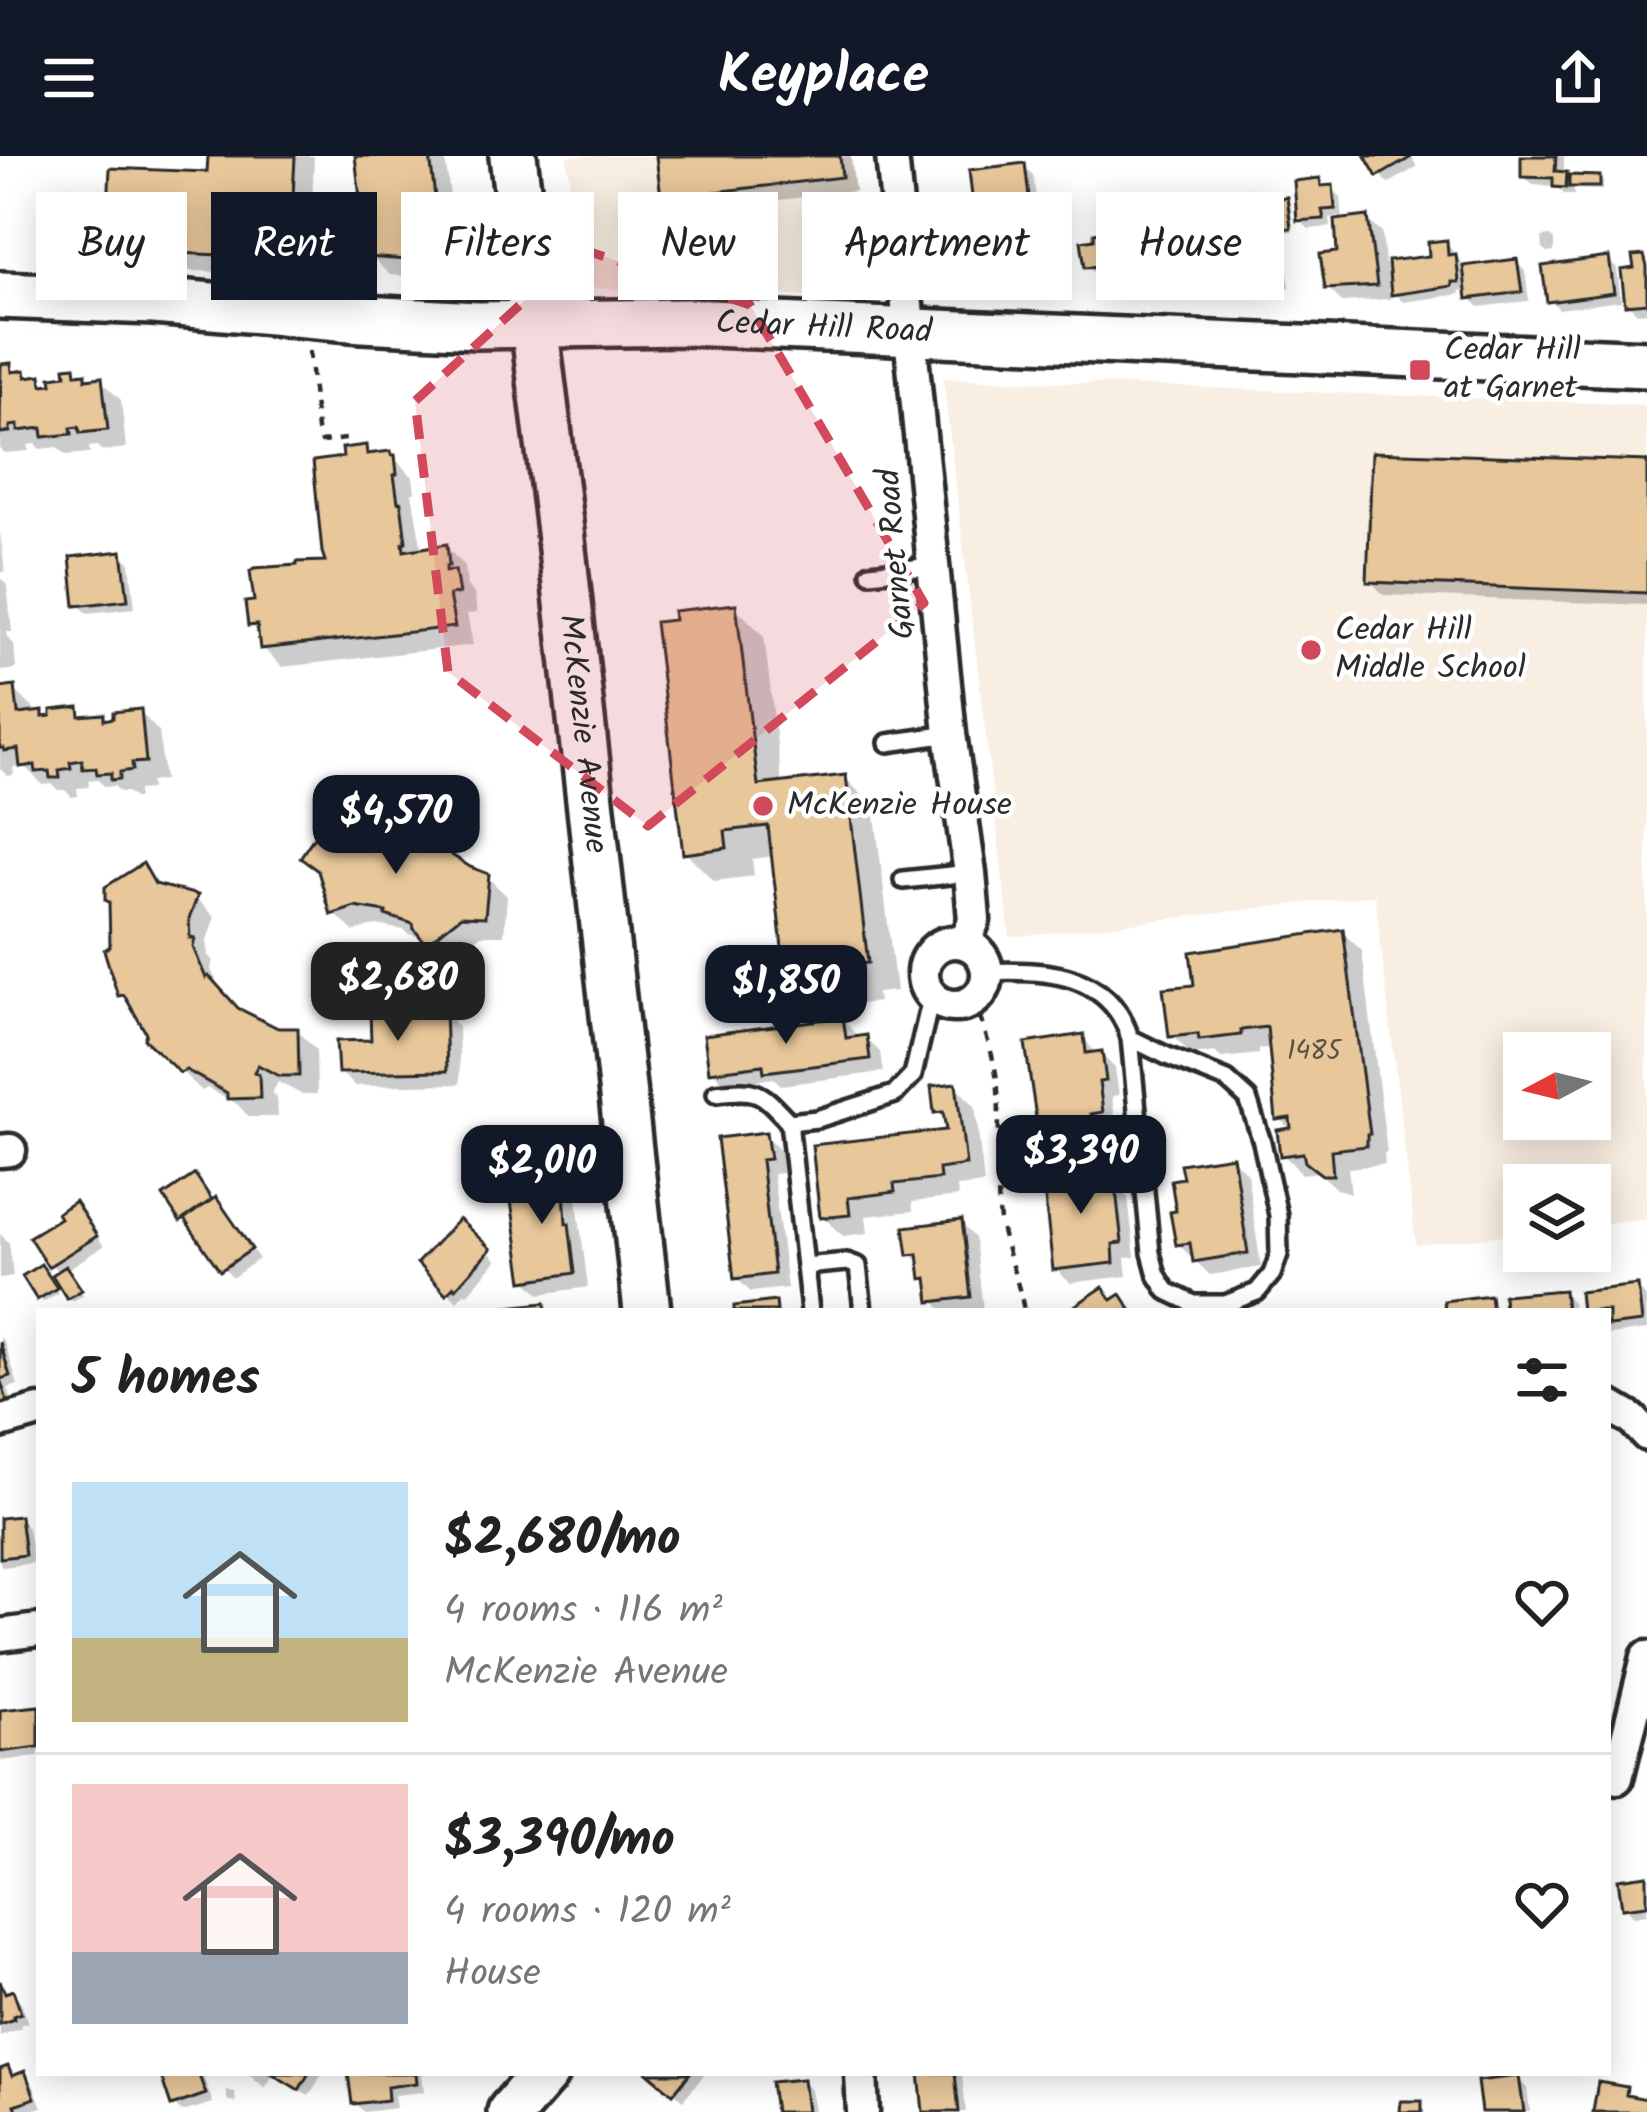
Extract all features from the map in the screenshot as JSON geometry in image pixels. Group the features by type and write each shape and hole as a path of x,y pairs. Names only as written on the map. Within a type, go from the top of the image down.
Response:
{"street":[{"name":"McKenzie Avenue","path":"513,156 647,1308"},
{"name":"Garnet Road","path":"892,156 950,734 970,873 974,920 965,943"},
{"name":"Cedar Hill Road","path":"0,295 477,325 688,322 1647,364"},
{"path":"945,943 965,943 980,954 980,986 955,1006 936,1000 924,984 928,955 945,943"},
{"path":"1611,1408 1632,1419 1647,1435"},
{"path":"0,1422 36,1412"},
{"path":"0,1635 36,1630"},
{"path":"1617,1778 1647,1657"},
{"path":"511,2112 542,2076"},
{"path":"860,2076 863,2112"}],"lane":[{"path":"870,573 932,566"},
{"path":"888,743 950,734"},
{"path":"903,880 970,873"},
{"path":"980,986 1051,973 1097,989 1126,1025 1130,1038 1157,1275 1167,1292 1194,1304 1225,1304 1256,1292 1272,1274 1279,1254 1278,1215 1248,1099 1227,1080 1130,1038"},
{"path":"789,1122 896,1094 913,1075 928,1011 936,1000"},
{"path":"716,1094 762,1093 789,1122 810,1308"},
{"path":"805,1266 847,1262 858,1267 863,1308"}],"path":[{"path":"309,346 321,442 346,439 347,448"},
{"path":"980,986 982,1023 998,1086 1000,1223 1024,1308"}],"highlighted area":[{"path":"581,249 750,305 924,603 648,826 448,672 415,401"}],"shaded area":[{"path":"567,156 850,156 855,192 802,192 802,296 778,295 778,192 618,192 618,289 594,288 594,192 571,192"},
{"name":"Cedar Hill Middle School","path":"943,378 1647,405 1647,1218 1611,1222 1611,1164 1503,1164 1503,1235 1416,1245 1375,895 1010,937"}],"building":[{"path":"208,156 295,156 293,192 211,192 211,255 187,254 187,192 109,192 110,168 207,172"},
{"path":"355,156 430,156 434,192 401,192 401,260 377,258 377,192 359,192"},
{"path":"656,156 840,156 842,177 714,192 660,192"},
{"path":"1365,156 1409,156 1410,158 1377,177"},
{"path":"1521,156 1556,156 1555,171 1567,172 1566,188 1553,187 1553,178 1521,177"},
{"path":"1025,163 1028,192 972,192 969,170"},
{"path":"1569,175 1600,176 1600,187 1569,187"},
{"path":"1320,178 1321,186 1333,185 1335,209 1322,210 1324,219 1297,221 1294,181"},
{"path":"1287,197 1291,228 1284,229"},
{"path":"1368,216 1377,286 1325,289 1320,254 1337,252 1335,220"},
{"path":"1094,233 1096,266 1085,267 1081,241 1094,239"},
{"path":"1447,240 1448,255 1456,254 1459,282 1391,295 1388,261 1429,256 1428,242"},
{"path":"1644,255 1647,303 1625,305 1621,270 1634,268 1632,256"},
{"path":"1609,257 1614,293 1547,302 1542,266"},
{"path":"1517,259 1522,292 1467,299 1463,266"},
{"path":"11,363 12,372 41,375 42,385 52,384 51,377 66,375 65,367 75,366 76,374 86,373 86,379 102,377 108,430 80,433 79,427 71,428 72,434 43,437 42,428 18,431 18,425 0,433 1,364"},
{"path":"366,445 367,454 391,451 395,455 404,551 447,544 446,571 455,570 459,594 449,595 455,627 260,649 257,625 248,626 245,602 254,601 250,571 325,561 313,461 343,457 342,448"},
{"name":"Cedar Hill Middle School","path":"1372,452 1647,461 1647,593 1367,582"},
{"path":"122,551 128,600 75,606 70,557"},
{"name":"McKenzie House","path":"736,604 758,785 846,775 868,963 850,965 851,974 786,982 768,826 725,831 727,848 683,854 655,622 674,620 673,611"},
{"path":"15,686 18,714 43,711 43,717 51,716 51,710 79,707 80,716 104,714 104,720 113,718 113,712 141,709 146,762 132,763 133,770 111,780 111,773 83,769 82,760 59,770 60,778 50,778 49,771 36,772 35,765 20,767 18,749 0,748 0,688"},
{"path":"388,824 434,838 435,844 470,867 489,874 485,917 461,916 426,944 413,924 386,912 355,907 331,915 318,871 300,858 322,825 386,828"},
{"path":"143,863 155,884 198,895 189,919 190,938 195,938 193,947 206,978 238,1008 278,1028 298,1028 299,1076 279,1076 258,1065 254,1072 259,1075 260,1098 227,1099 227,1093 186,1070 180,1073 144,1039 146,1033 124,995 118,996 104,950 110,946 105,887"},
{"path":"1343,929 1370,1134 1367,1146 1331,1150 1333,1175 1322,1175 1305,1162 1303,1153 1280,1156 1277,1130 1291,1128 1290,1118 1276,1120 1267,1027 1199,1040 1198,1034 1169,1037 1163,988 1194,985 1190,952"},
{"path":"445,1009 447,1071 338,1073 336,1041 371,1040 370,1012"},
{"path":"843,1017 846,1038 867,1035 870,1059 764,1072 763,1065 709,1072 704,1035"},
{"path":"1084,1034 1086,1053 1102,1051 1103,1112 1091,1114 1094,1130 1039,1138 1025,1043"},
{"path":"956,1083 966,1165 939,1169 940,1179 894,1184 895,1192 848,1198 850,1215 820,1218 812,1145 946,1130 943,1112 934,1113 931,1086"},
{"path":"766,1132 770,1159 761,1160 774,1274 734,1279 717,1138"},
{"path":"1233,1156 1248,1253 1193,1262 1190,1243 1176,1245 1171,1180 1183,1178 1180,1164"},
{"path":"1100,1165 1102,1182 1115,1181 1122,1243 1113,1244 1114,1263 1053,1270 1042,1171"},
{"path":"195,1174 212,1200 180,1222 163,1196"},
{"path":"537,1174 537,1178 563,1175 575,1273 523,1281 508,1181"},
{"path":"216,1197 252,1249 220,1271 184,1219"},
{"path":"75,1201 97,1236 48,1267 29,1237 60,1218 57,1213"},
{"path":"459,1219 491,1249 446,1294 417,1263"},
{"path":"962,1220 971,1297 930,1302 918,1254 908,1255 904,1227"},
{"path":"41,1264 57,1288 37,1300 22,1276"},
{"path":"66,1266 82,1290 67,1299 52,1275"},
{"path":"1638,1285 1642,1322 1611,1326 1611,1308 1581,1308 1579,1292"},
{"path":"1103,1287 1112,1300 1121,1294 1130,1308 1072,1308"},
{"path":"1564,1290 1566,1308 1504,1308 1503,1295"},
{"path":"1490,1295 1492,1308 1445,1308 1444,1301"},
{"path":"776,1301 777,1308 734,1308"},
{"path":"545,1303 546,1308 497,1308"},
{"path":"0,1342 10,1376 0,1379"},
{"path":"0,1379 8,1403 0,1406"},
{"path":"20,1516 25,1555 0,1558 0,1518"},
{"path":"36,1706 36,1747 0,1752 0,1710"},
{"path":"1647,1875 1647,1905 1622,1908 1618,1879"},
{"path":"0,1981 5,1993 13,1990 21,2013 0,2024"},
{"path":"8,2066 12,2076 25,2071 35,2098 15,2105 17,2110 0,2112 0,2069"},
{"path":"161,2076 199,2076 206,2094 171,2106"},
{"path":"276,2076 307,2076 299,2090"},
{"path":"348,2076 416,2076 417,2083 387,2087 388,2100 352,2104"},
{"path":"652,2076 688,2076 673,2094"},
{"path":"919,2076 955,2076 959,2112 923,2112"},
{"path":"1519,2076 1524,2112 1481,2112 1477,2081"},
{"path":"803,2079 807,2112 775,2112 771,2082"},
{"path":"1598,2082 1627,2087 1626,2095 1647,2099 1647,2112 1593,2112"},
{"path":"1401,2101 1422,2101 1422,2112 1400,2112"}],"place":[{"name":"Cedar Hill at Garnet","path":"1420,370"},
{"name":"Cedar Hill Middle School","path":"1311,650"},
{"name":"McKenzie House","path":"763,806"}]}
